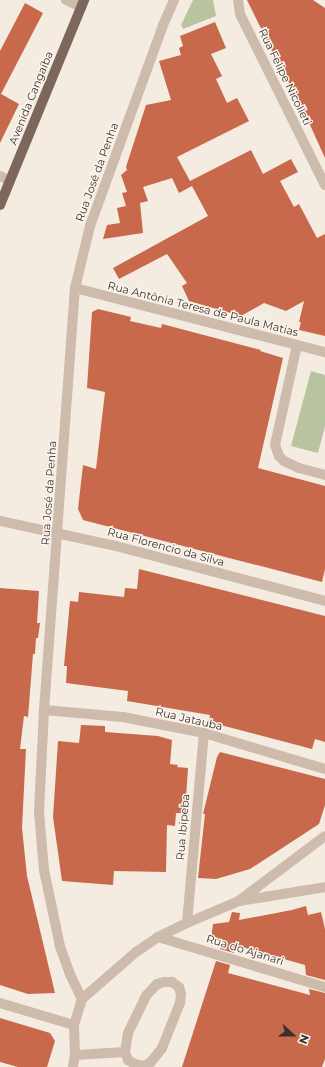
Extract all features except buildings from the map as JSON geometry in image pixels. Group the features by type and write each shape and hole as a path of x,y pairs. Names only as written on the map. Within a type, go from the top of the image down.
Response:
{"main road":[{"name":"Avenida Cangaíba","path":"0,205 82,4"}],"street":[{"path":"66,0 82,4"},
{"name":"Rua José da Penha","path":"82,998 70,974 60,946 44,870 39,812 44,710 75,288 90,226 163,25 174,0"},
{"name":"Rua Felipe Nicolleti","path":"238,0 240,14 325,185"},
{"path":"0,176 10,181"},
{"name":"Rua Antônia Teresa de Paula Matias","path":"75,288 325,352"},
{"path":"297,345 276,445 279,456 284,461 300,468 325,475"},
{"name":"Rua Florencio da Silva","path":"0,521 58,532 325,601"},
{"name":"Rua Jatauba","path":"44,710 123,717 204,733 325,769"},
{"name":"Rua Ibipeba","path":"187,922 204,733"},
{"path":"239,901 325,836"},
{"path":"73,1067 75,1055 74,1025 82,998 136,952 158,937 187,922 239,901 325,886"},
{"name":"Rua do Ajanari","path":"158,937 325,987"},
{"path":"164,982 172,982 179,987 181,994 180,1003 162,1048 156,1057 150,1063 143,1066 128,1060 125,1052 128,1033 146,996 154,987 164,982"},
{"path":"0,1003 74,1025"},
{"path":"75,1055 125,1052"}],"green space":[{"path":"193,0 213,0 216,16 183,29 181,25"},
{"path":"311,371 325,375 325,426 318,453 291,446"}]}
